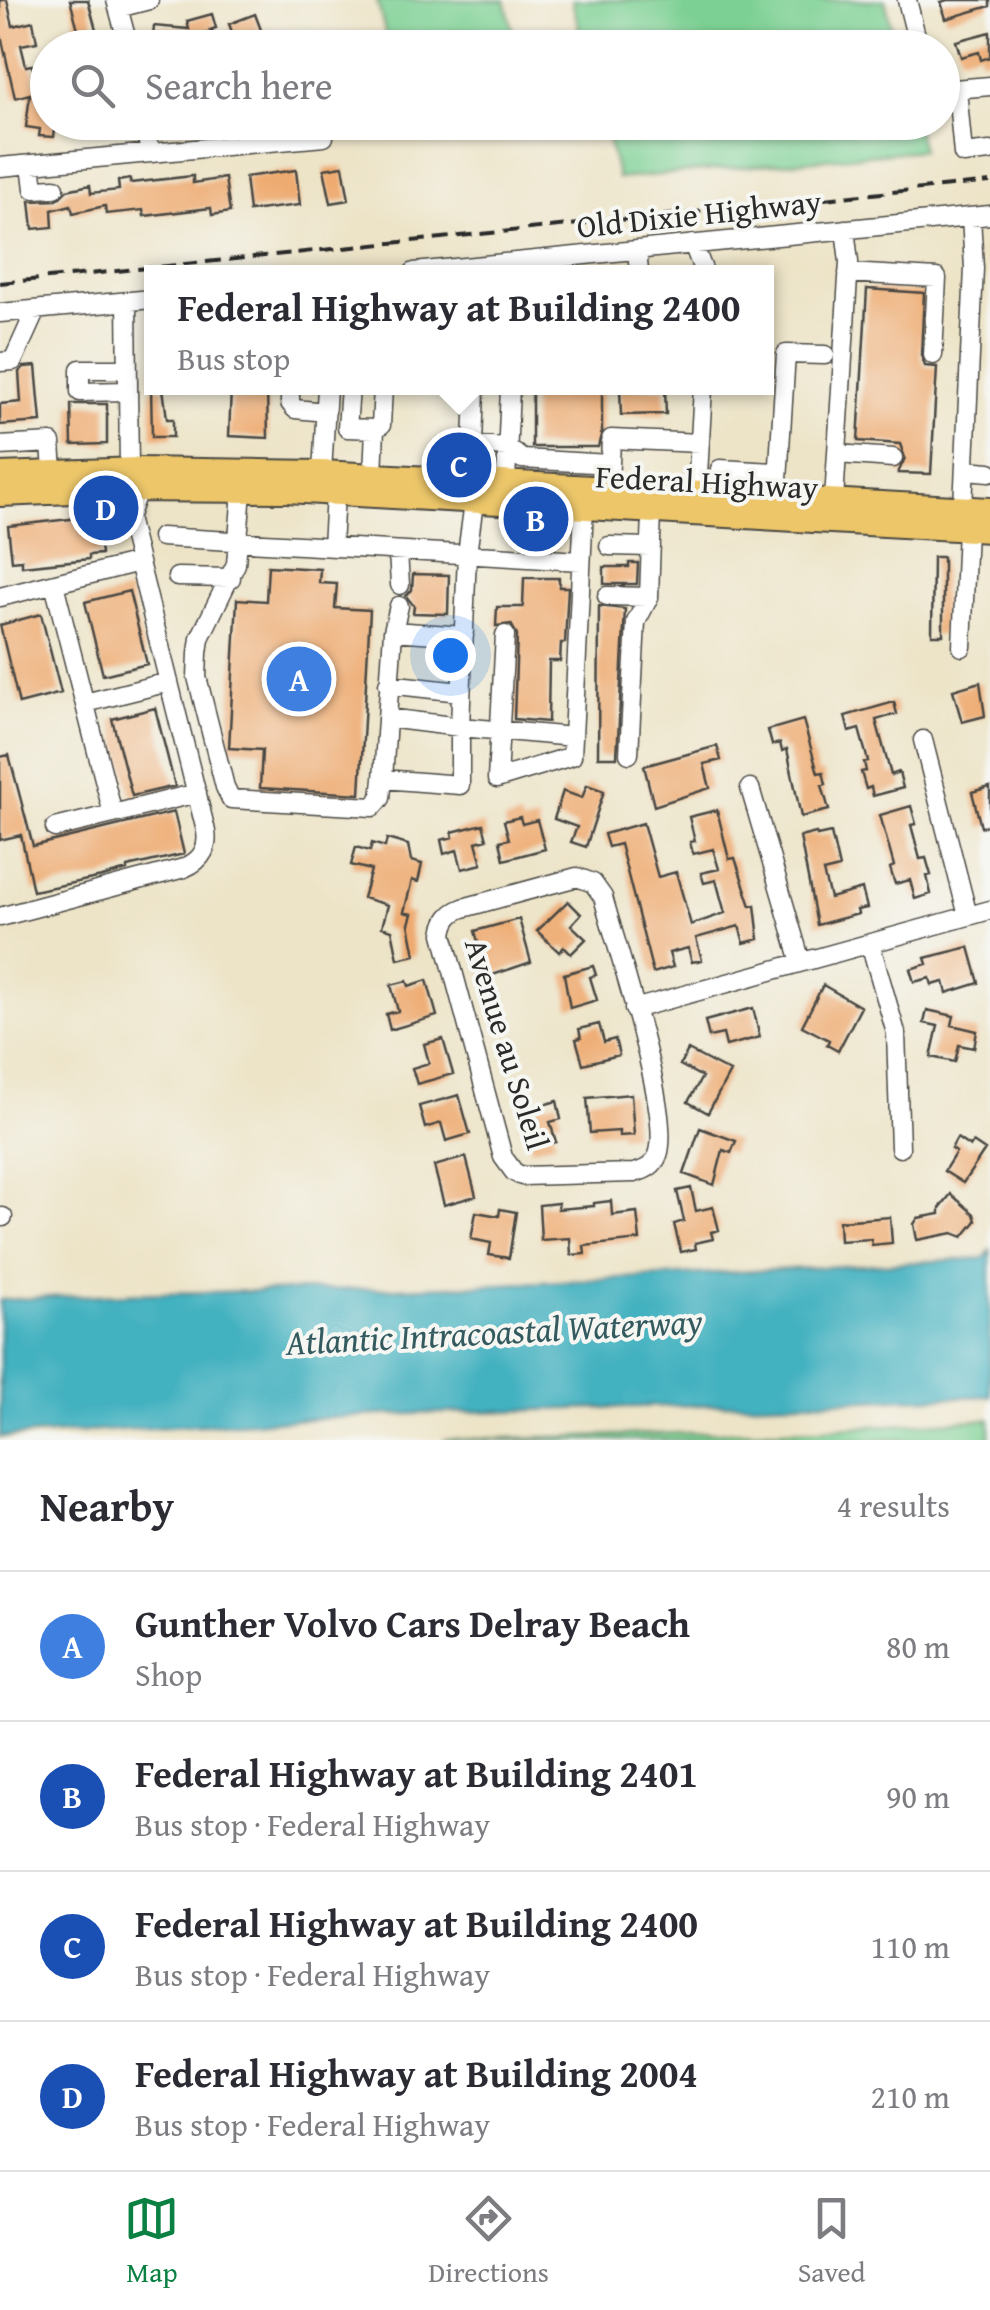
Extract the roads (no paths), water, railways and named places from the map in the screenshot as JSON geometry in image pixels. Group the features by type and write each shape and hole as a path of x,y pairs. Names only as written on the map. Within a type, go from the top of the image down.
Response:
{"main road":[{"name":"Federal Highway","path":"0,478 51,472 242,490 652,512 973,523 990,509"},
{"name":"Federal Highway","path":"0,495 134,480 322,472 506,482 609,476 697,492 834,500 973,523"},
{"path":"286,491 310,482 322,472"},
{"path":"335,494 352,482 402,484 422,478"},
{"path":"973,523 990,518"}],"street":[{"path":"124,30 117,4 149,0"},
{"path":"907,0 914,30"},
{"path":"960,89 990,86"},
{"path":"960,139 963,154 990,151"},
{"path":"151,140 156,150"},
{"path":"155,140 156,150"},
{"path":"1,164 285,140"},
{"path":"31,164 34,189 55,188"},
{"path":"962,647 973,523 965,470 980,216"},
{"name":"Old Dixie Highway","path":"586,264 636,250 980,216"},
{"path":"834,500 848,273 845,229"},
{"path":"694,244 702,265"},
{"path":"636,250 638,265"},
{"path":"848,273 938,278 934,355"},
{"path":"0,313 144,299"},
{"path":"0,917 194,864 206,847 208,837 128,518 134,480 126,301"},
{"path":"0,362 13,361 36,310"},
{"path":"774,353 825,355"},
{"path":"777,496 786,354"},
{"path":"128,369 80,370 80,392 128,391"},
{"path":"290,395 295,409 326,412"},
{"path":"322,472 327,395"},
{"path":"349,395 347,428 376,430 382,425 383,395"},
{"path":"476,395 472,445 507,448 522,458 609,476 611,439 700,443"},
{"path":"506,482 510,395"},
{"path":"697,492 702,395"},
{"path":"373,475 376,430"},
{"path":"0,446 51,443 51,472"},
{"path":"837,454 892,458"},
{"path":"720,469 776,472"},
{"path":"965,470 990,472"},
{"path":"242,490 240,541 231,578 200,638 197,677 231,800 373,808 380,798 383,779 388,684 399,606"},
{"path":"332,547 335,494"},
{"path":"383,779 460,785 460,692 467,554 474,502"},
{"path":"505,635 497,778 572,756 584,508"},
{"path":"629,754 636,622 650,598 652,512"},
{"path":"161,537 581,561"},
{"path":"609,546 651,548"},
{"path":"398,552 400,585"},
{"path":"0,598 139,562"},
{"path":"176,578 231,578"},
{"path":"54,584 113,814"},
{"path":"607,596 650,598"},
{"path":"393,631 464,636"},
{"path":"85,703 169,682"},
{"path":"388,684 460,692"},
{"path":"387,718 501,733 573,737"},
{"path":"923,740 968,916"},
{"path":"750,788 801,962"},
{"path":"55,828 197,793"},
{"name":"Avenue au Soleil","path":"577,877 585,879 593,883 603,898 634,1009 659,1099 660,1152 656,1160 634,1172 522,1176 507,1165 504,1157 442,934 444,925 448,917 463,908 577,877"},
{"path":"634,1009 990,910"},
{"path":"870,943 896,1033 900,1148"}],"water":[{"name":"Atlantic Intracoastal Waterway","path":"990,1251 990,1396 379,1415 0,1437 0,1300 634,1278 984,1258"}],"railway":[{"path":"176,265 990,182"},
{"path":"0,283 144,268"}],"place":[{"name":"Federal Highway at Building 2400","path":"459,465"},
{"name":"Federal Highway at Building 2004","path":"106,508"},
{"name":"Federal Highway at Building 2401","path":"536,519"},
{"name":"Gunther Volvo Cars Delray Beach","path":"299,679"}]}
